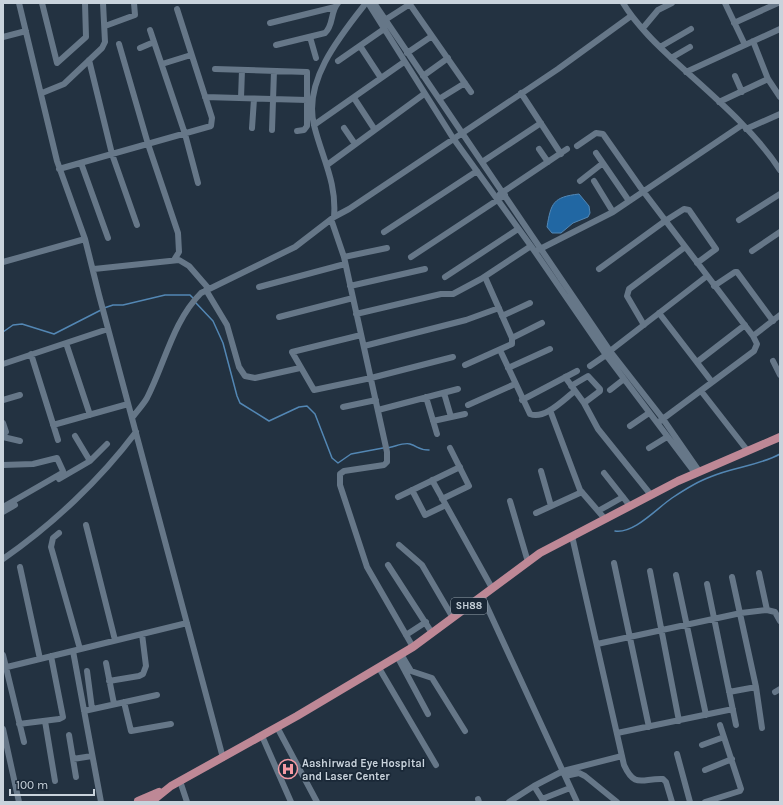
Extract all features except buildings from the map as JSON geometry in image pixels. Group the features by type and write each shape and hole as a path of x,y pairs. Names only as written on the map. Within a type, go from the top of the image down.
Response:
{"main road":[{"name":"SH88","path":"153,802 166,790 180,781 380,668 453,618 540,553 697,472 780,437"},
{"name":"SH88","path":"136,802 166,790"}],"street":[{"path":"19,3 42,93 59,169 85,239 94,269 99,295 223,758"},
{"path":"42,3 57,63 86,37 85,3"},
{"path":"42,93 64,84 104,45 105,26 103,3"},
{"path":"105,26 135,15 134,3"},
{"path":"412,646 367,567 340,478 340,474 344,471 384,465 387,462 387,452 344,257 332,218 334,192 314,125 311,109 312,99 321,73 330,54 340,36 367,3 453,138 518,229 535,249 608,353 697,472"},
{"path":"374,3 504,194 535,249"},
{"path":"385,20 410,3 471,92"},
{"path":"623,3 631,16 660,47 744,127 771,156 780,170"},
{"path":"643,28 660,5 672,3"},
{"path":"725,3 744,45"},
{"path":"734,23 778,3"},
{"path":"270,23 336,5"},
{"path":"276,45 325,32 329,29 336,5"},
{"path":"59,169 211,126 212,118 177,9"},
{"path":"132,418 151,389 183,314 191,303 205,291 295,246 332,218 349,209 461,132 521,93 631,16"},
{"path":"660,47 691,28"},
{"path":"338,61 384,29"},
{"path":"686,72 780,29"},
{"path":"150,30 185,134 198,183"},
{"path":"3,37 26,31"},
{"path":"408,53 432,36"},
{"path":"310,37 316,58"},
{"path":"753,41 768,79 780,97"},
{"path":"140,48 154,42"},
{"path":"119,44 148,144 178,234 179,252 174,260"},
{"path":"360,46 381,78"},
{"path":"671,58 690,47"},
{"path":"162,64 192,55"},
{"path":"423,76 448,58"},
{"path":"89,60 112,154 137,225"},
{"path":"314,125 404,62"},
{"path":"215,69 307,72 306,129 296,131"},
{"path":"241,98 242,70"},
{"path":"272,130 274,71"},
{"path":"734,76 742,92"},
{"path":"719,102 768,79"},
{"path":"439,99 465,83"},
{"path":"521,93 561,154"},
{"path":"327,165 424,94"},
{"path":"205,97 307,100"},
{"path":"354,98 375,130"},
{"path":"252,128 254,99"},
{"path":"356,314 441,294 453,294 535,249 614,212 643,191 744,127 780,114"},
{"path":"482,162 541,123"},
{"path":"344,128 355,144"},
{"path":"577,146 596,133 603,134 665,221 753,336 757,344 757,348 660,421"},
{"path":"539,149 548,162"},
{"path":"411,257 567,149"},
{"path":"596,153 629,201"},
{"path":"81,163 108,238"},
{"path":"580,181 603,163"},
{"path":"384,232 477,171"},
{"path":"594,181 614,212"},
{"path":"739,220 780,194"},
{"path":"600,269 665,221 687,209 707,234 716,249 697,263"},
{"path":"445,277 518,229"},
{"path":"752,251 780,232"},
{"path":"3,262 85,239"},
{"path":"644,325 627,296 629,289 685,247"},
{"path":"344,257 387,248"},
{"path":"94,269 174,260 182,262 188,266 226,325 239,366 245,376 255,378 300,368"},
{"path":"259,287 345,264"},
{"path":"350,286 424,269"},
{"path":"714,286 737,272 773,321"},
{"path":"590,366 707,276"},
{"path":"464,365 511,346 513,341 485,277"},
{"path":"279,317 353,298"},
{"path":"502,316 530,303"},
{"path":"364,346 466,320 499,308"},
{"path":"659,313 712,382"},
{"path":"753,336 780,315"},
{"path":"512,338 542,323"},
{"path":"697,362 744,325"},
{"path":"3,364 108,329"},
{"path":"361,335 293,351 292,354 300,368 316,391 453,357"},
{"path":"66,343 90,415"},
{"path":"508,368 550,349"},
{"path":"500,350 527,411 534,416 550,410 588,376 600,389 600,391 584,403"},
{"path":"608,353 624,379 649,413 660,421 667,437 697,472"},
{"path":"31,354 58,440"},
{"path":"773,361 780,375"},
{"path":"522,400 577,371"},
{"path":"565,378 584,403 598,429 651,495"},
{"path":"610,390 624,379"},
{"path":"468,405 515,384"},
{"path":"378,410 458,389"},
{"path":"701,391 747,450"},
{"path":"444,393 450,417"},
{"path":"3,400 20,396"},
{"path":"426,398 437,434"},
{"path":"343,407 376,400"},
{"path":"53,425 128,404"},
{"path":"550,410 574,478 582,492 605,519"},
{"path":"630,426 649,413"},
{"path":"433,421 465,414"},
{"path":"3,423 6,432 3,436 20,441"},
{"path":"3,559 90,487 114,461 136,432"},
{"path":"75,436 90,461"},
{"path":"649,448 667,437"},
{"path":"3,512 90,461 107,444"},
{"path":"442,499 469,486 450,448"},
{"path":"3,465 33,464 57,458 63,471 62,473 3,507"},
{"path":"398,497 460,467"},
{"path":"541,470 551,506"},
{"path":"604,473 630,506"},
{"path":"432,480 492,588"},
{"path":"412,490 425,515 446,505"},
{"path":"536,513 582,492"},
{"path":"598,511 623,497"},
{"path":"510,500 528,562"},
{"path":"86,525 115,640"},
{"path":"59,533 53,538 51,547 80,649"},
{"path":"572,536 622,756 627,772 636,781 663,779 666,782 672,802"},
{"path":"399,545 422,565 453,618"},
{"path":"614,563 649,727"},
{"path":"388,564 432,633"},
{"path":"20,567 40,659"},
{"path":"650,571 679,720"},
{"path":"759,574 767,610"},
{"path":"676,575 706,715"},
{"path":"732,577 756,687 762,728"},
{"path":"707,584 736,725"},
{"path":"482,596 577,802"},
{"path":"597,644 688,626 741,613 767,610 779,617"},
{"path":"406,635 426,622"},
{"path":"4,667 187,623"},
{"path":"109,681 143,674 146,666 142,634"},
{"path":"73,651 101,802"},
{"path":"3,655 4,667 24,742"},
{"path":"399,655 428,714"},
{"path":"399,655 411,671 432,678 465,732"},
{"path":"20,724 59,719 63,717 51,656"},
{"path":"106,663 114,704"},
{"path":"380,668 436,765"},
{"path":"87,671 92,709"},
{"path":"729,692 756,687"},
{"path":"84,711 157,695"},
{"path":"124,702 132,731 171,724"},
{"path":"617,734 733,709"},
{"path":"45,721 54,781"},
{"path":"708,802 740,791 742,785 720,725"},
{"path":"278,727 317,802"},
{"path":"3,729 19,802"},
{"path":"69,735 76,777"},
{"path":"262,736 291,802"},
{"path":"702,745 724,737"},
{"path":"677,754 690,802"},
{"path":"73,759 92,756"},
{"path":"509,802 534,786 564,773 622,756"},
{"path":"704,770 732,759"},
{"path":"564,773 579,773 585,776 617,802"},
{"path":"180,781 188,802"},
{"path":"534,786 543,801 570,788"}],"water":[{"path":"579,194 589,206 590,213 588,217 573,223 561,233 552,233 547,227 552,207 559,199 570,195"}],"waterway":[{"path":"104,308 165,295 190,295 193,298"},
{"path":"196,303 213,321 223,343 240,403 269,421 299,407 307,406 315,414 332,458 338,463 351,454 383,448"},
{"path":"3,332 13,325 22,324 54,334 101,310"},
{"path":"387,448 408,444 421,449 429,450"},
{"path":"615,531 630,529 637,525 672,498 700,481 772,458 780,454"}],"place":[{"name":"Aashirwad Eye Hospital and Laser Center","path":"288,769"}]}
